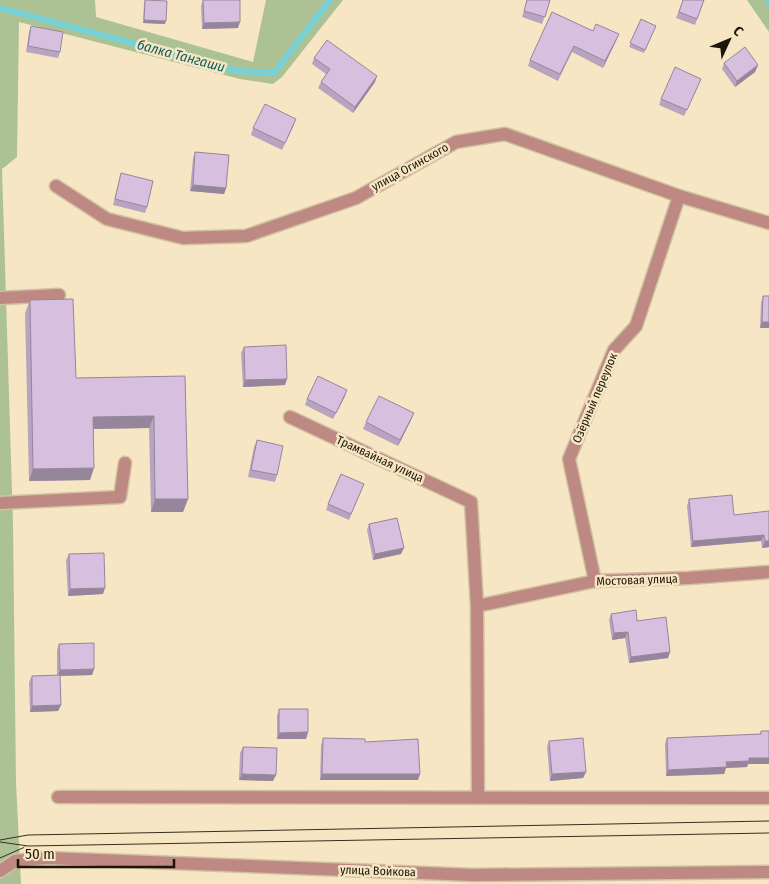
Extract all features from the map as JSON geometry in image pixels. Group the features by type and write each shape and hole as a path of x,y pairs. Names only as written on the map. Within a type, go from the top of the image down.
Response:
{"street":[{"name":"улица Огинского","path":"56,186 107,219 183,238 246,236 356,198 456,142 505,134 678,196 769,223"},
{"name":"Озёрный переулок","path":"595,581 569,459 614,350 636,326 678,196"},
{"path":"0,298 59,294"},
{"name":"Трамвайная улица","path":"290,417 471,502 477,606"},
{"path":"0,503 120,497 125,464"},
{"name":"Мостовая улица","path":"477,606 595,581 688,578 769,572"},
{"path":"477,606 478,798"},
{"path":"58,797 769,798"},
{"name":"улица Войкова","path":"0,871 15,861 47,858 473,875 769,872"}],"green space":[{"path":"0,0 95,0 96,17 253,62 266,0 343,0 282,77 273,84 240,79 19,22 17,157 2,169 13,523 16,783 21,884 0,884"},
{"path":"747,0 769,0 769,32"}],"building":[{"path":"145,0 167,1 166,21 144,20"},
{"path":"203,0 240,0 240,22 204,23"},
{"path":"527,0 550,0 545,17 524,11"},
{"path":"683,0 704,0 697,19 679,12"},
{"path":"552,12 593,31 596,24 619,34 605,61 574,46 560,74 530,60"},
{"path":"641,19 656,26 645,50 630,43"},
{"path":"31,26 63,32 60,52 28,46"},
{"path":"327,40 377,76 355,107 321,82 330,69 314,58"},
{"path":"745,47 758,65 737,81 724,63"},
{"path":"675,67 701,79 687,110 661,99"},
{"path":"265,104 296,119 285,143 253,128"},
{"path":"195,152 229,155 226,188 193,185"},
{"path":"121,173 153,181 147,207 115,199"},
{"path":"763,296 769,296 769,322 762,322"},
{"path":"73,299 76,378 185,376 188,499 155,499 154,416 93,417 94,468 33,469 30,300"},
{"path":"286,345 287,379 245,380 244,347"},
{"path":"318,376 347,390 336,413 307,399"},
{"path":"379,396 414,413 400,440 366,422"},
{"path":"257,440 283,446 277,475 251,470"},
{"path":"341,474 364,484 351,514 328,504"},
{"path":"732,495 734,515 769,511 769,541 765,541 764,535 693,541 689,499"},
{"path":"397,518 404,548 375,554 369,524"},
{"path":"104,553 105,588 70,589 69,554"},
{"path":"636,610 637,621 666,617 670,652 631,657 628,632 614,633 611,614"},
{"path":"94,643 94,669 60,670 59,644"},
{"path":"60,675 61,705 32,706 32,676"},
{"path":"279,709 308,709 308,732 279,733"},
{"path":"761,731 769,731 769,758 749,758 749,761 726,762 727,767 668,770 667,738 761,734"},
{"path":"323,738 365,739 365,742 418,739 420,774 322,774"},
{"path":"583,738 586,772 552,774 549,741"},
{"path":"243,747 277,748 276,775 242,774"}],"waterway":[{"name":"балка Тангаши","path":"0,8 237,71 274,73 330,0"}],"tram line":[{"path":"0,840 28,835 769,821"},
{"path":"0,842 28,846 769,833"},
{"path":"0,858 25,847"}]}
